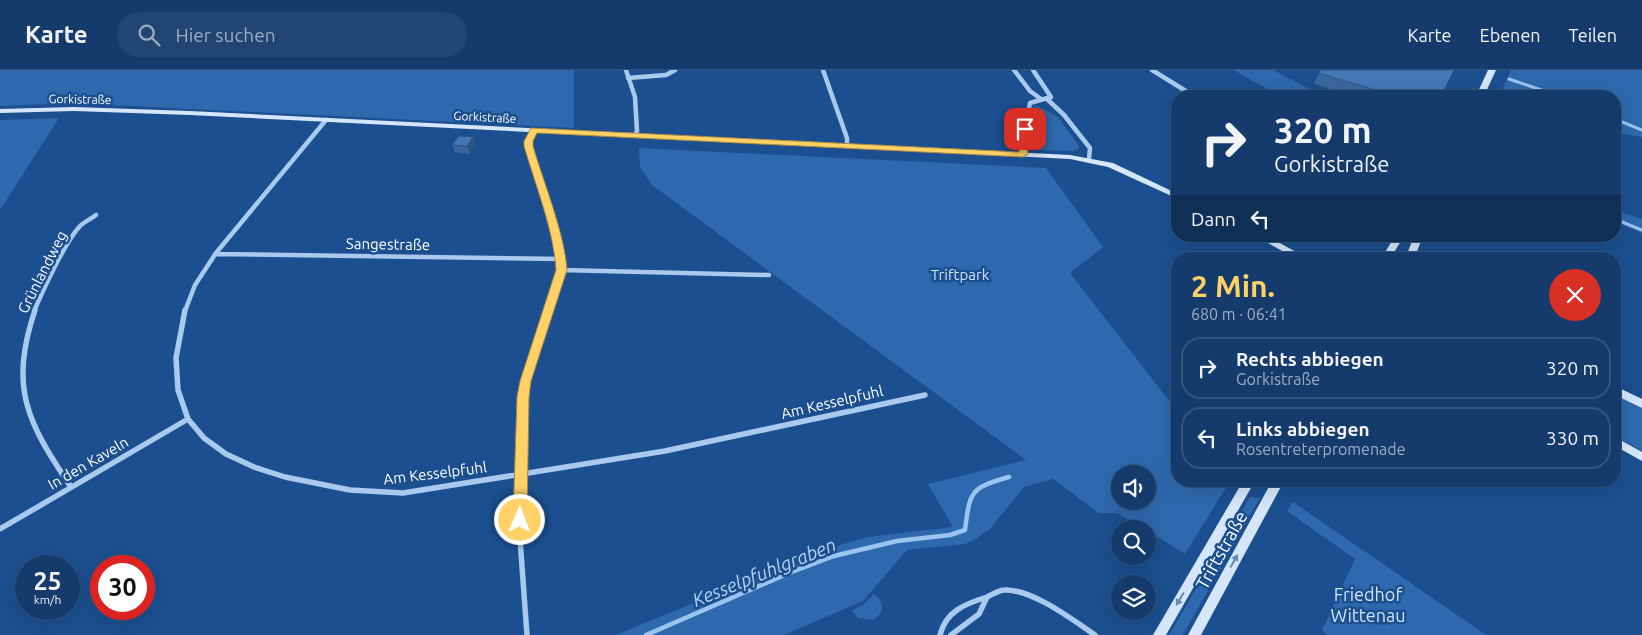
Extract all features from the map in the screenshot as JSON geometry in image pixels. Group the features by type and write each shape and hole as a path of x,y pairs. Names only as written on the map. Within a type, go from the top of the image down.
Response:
{"main road":[{"path":"1483,90 1492,70"},
{"name":"Gorkistraße","path":"0,111 74,109 1023,154 1089,160 1116,167 1171,194"},
{"path":"1271,242 1292,252"},
{"path":"1621,393 1642,404"},
{"path":"1621,445 1642,457"},
{"name":"Triftstraße","path":"1159,635 1245,487"},
{"name":"Triftstraße","path":"1194,635 1275,487"}],"street":[{"path":"626,70 635,97 637,131 635,135"},
{"path":"628,78 666,75 675,70"},
{"path":"823,70 847,138 847,146"},
{"path":"1014,70 1030,92 1040,99"},
{"path":"1032,70 1051,97 1047,99"},
{"path":"1152,70 1184,90"},
{"path":"1023,154 1023,142 1030,103 1040,99 1047,99 1064,115 1090,148 1089,160"},
{"name":"Am Kesselpfuhl","path":"326,120 214,254 190,296 178,333 178,385 188,419 211,443 242,462 282,476 320,486 374,493 403,493 665,451 925,394"},
{"path":"527,635 520,539 523,397 526,381 561,270 561,258 528,141 534,130"},
{"name":"Grünlandweg","path":"71,487 36,433 26,408 22,370 23,349 26,331 33,311 47,282 80,226 96,215"},
{"name":"Sangestraße","path":"214,254 561,258"},
{"path":"561,270 769,275"},
{"name":"In den Kaveln","path":"0,529 188,419"},
{"path":"940,635 941,628 949,614 962,604 1005,590 1015,592 1056,609 1095,635"},
{"path":"951,635 979,614 987,597"}],"green space":[{"path":"0,70 574,70 574,128 72,103 0,106"},
{"path":"1233,70 1273,70 1311,90 1270,90"},
{"path":"1511,70 1642,70 1642,137 1621,134 1621,90 1502,90"},
{"path":"1036,105 1058,117 1079,146 1078,149 1073,151 1038,150 1027,145 1032,107"},
{"path":"59,118 0,210 0,120"},
{"name":"Triftpark","path":"639,148 1046,168 1103,247 1070,273 1171,403 1171,487 1226,487 1185,554 1156,536 1156,520 1128,520 1117,513 1099,513 1053,479 1024,487 990,529 977,538 965,544 907,550 863,601 784,635 616,635 817,552 867,537 953,527 928,484 1026,460 652,185 640,167"},
{"path":"1621,212 1642,219 1642,233 1621,224"},
{"path":"1621,397 1642,408 1642,451 1621,439"},
{"path":"1250,497 1260,498 1183,635 1169,635"},
{"name":"Friedhof Wittenau","path":"1293,502 1487,635 1327,635 1322,630 1355,559 1287,511"},
{"path":"874,594 882,603 880,614 873,620 858,618 852,610 863,605"}],"building":[{"path":"1321,70 1454,70 1444,90 1375,90 1319,73"},
{"path":"459,136 473,137 467,146 452,145"}],"waterway":[{"path":"1509,79 1541,90"},
{"path":"1621,121 1642,130"},
{"path":"1621,221 1642,230"},
{"name":"Kesselpfuhlgraben","path":"646,635 789,573 834,556 897,541 950,535 965,530 968,507 974,493 986,484 1009,477"}],"route":[{"path":"520,520 523,397 526,381 561,270 561,258 528,141 534,130 1023,154 1025,129"}]}
